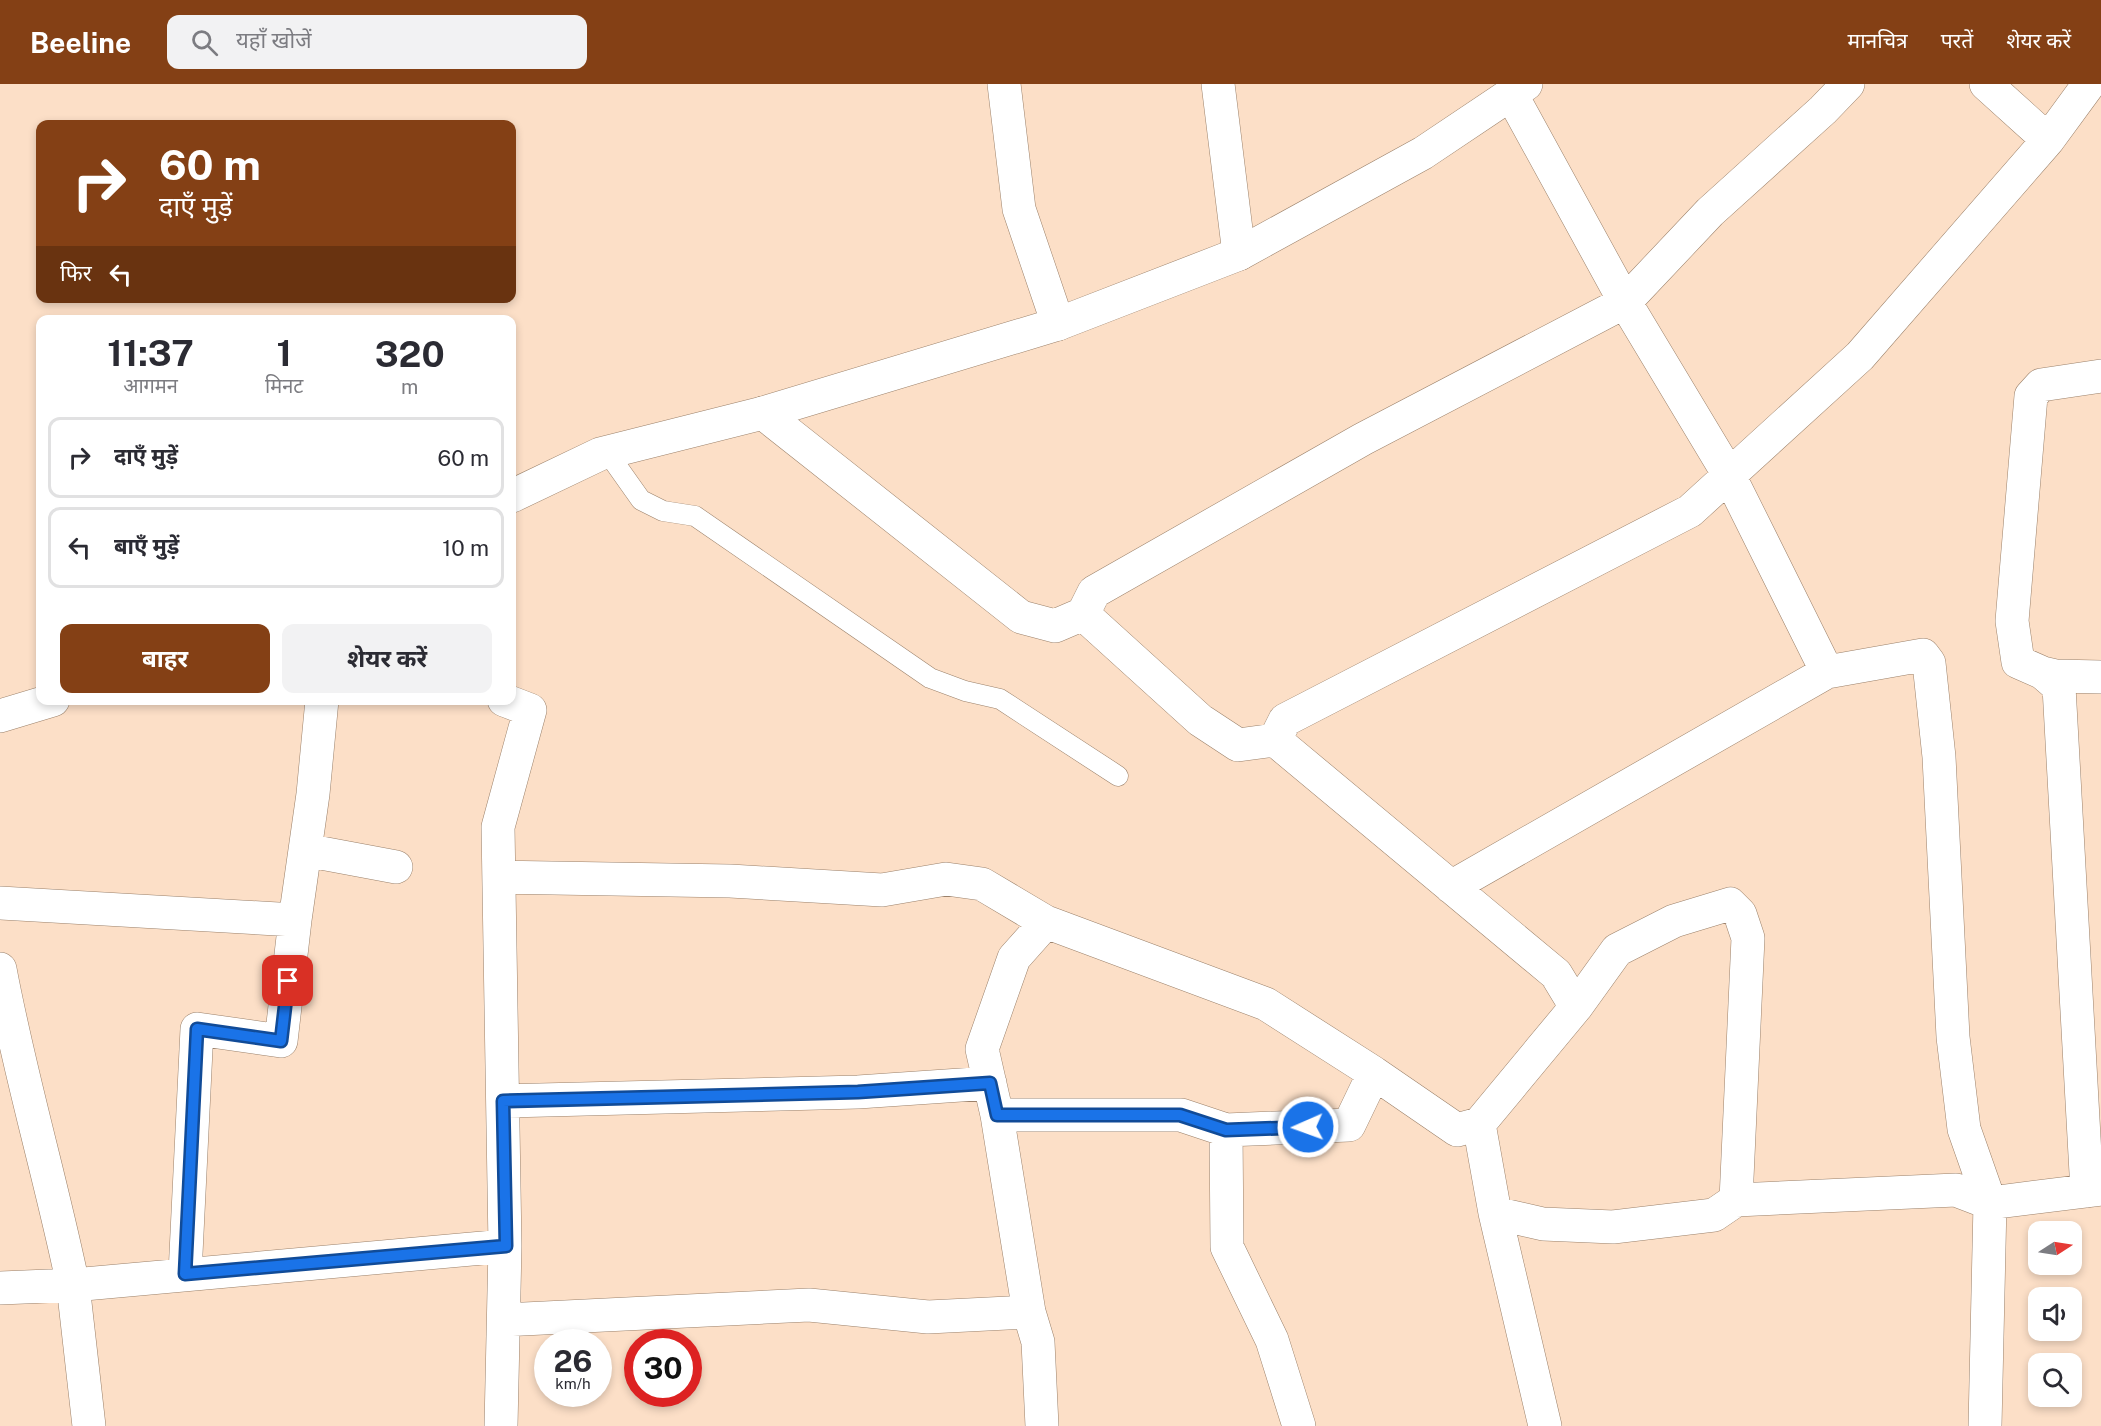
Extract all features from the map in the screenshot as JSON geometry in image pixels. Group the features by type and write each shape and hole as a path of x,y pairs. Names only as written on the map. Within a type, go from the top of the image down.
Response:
{"street":[{"path":"1004,84 1019,208 1058,324"},
{"path":"1218,84 1239,254"},
{"path":"763,413 1021,617 1055,626 1083,614 1094,592 1363,439 1625,302 1710,212 1823,110 1848,84"},
{"path":"1986,84 2048,140"},
{"path":"1275,740 1285,720 1690,511 1860,356 2048,140 2089,84"},
{"path":"516,494 600,454 763,413 1058,324 1239,254 1423,153 1518,89 1625,302 1729,475 1827,672"},
{"path":"2101,376 2041,385 2031,396 2012,621 2018,662 2056,676 2101,677"},
{"path":"1083,614 1200,720 1238,745 1275,740 1556,975 1576,1007"},
{"path":"1451,887 1827,672 1923,656 1929,663 1939,757 1953,1037 1964,1129 1990,1203 1985,1426"},
{"path":"1495,1213 1543,1224 1613,1227 1714,1215 1736,1200 1956,1190 1990,1203 2094,1190 2059,687 2043,673"},
{"path":"0,716 36,705"},
{"path":"185,1274 197,1029 281,1041 313,794 322,705"},
{"path":"501,1426 506,1246 498,827 530,710 516,705"},
{"path":"305,850 396,867"},
{"path":"499,877 730,881 882,890 946,879 982,884 1046,922 1266,1004 1374,1073 1457,1130 1479,1124 1576,1007 1617,950 1674,921 1730,904 1740,914 1748,938 1736,1200"},
{"path":"0,903 295,920"},
{"path":"1042,1426 1038,1342 1029,1312 997,1115 982,1049 1014,957 1046,922"},
{"path":"0,969 6,1028 61,1224 74,1285 89,1426"},
{"path":"997,1115 1180,1115 1226,1130 1349,1125 1374,1073"},
{"path":"503,1101 858,1092 990,1083"},
{"path":"1479,1124 1495,1213 1545,1426"},
{"path":"1226,1130 1227,1247 1272,1340 1299,1426"},
{"path":"0,1288 74,1285 506,1246"},
{"path":"504,1320 809,1305 928,1317 1029,1312"}],"lane":[{"path":"607,452 641,500 663,511 695,516 930,678 964,691 1000,699 1119,776"}],"route":[{"path":"288,981 281,1041 197,1029 185,1274 506,1246 503,1101 858,1092 990,1083 997,1115 1180,1115 1226,1130 1308,1127"}]}
